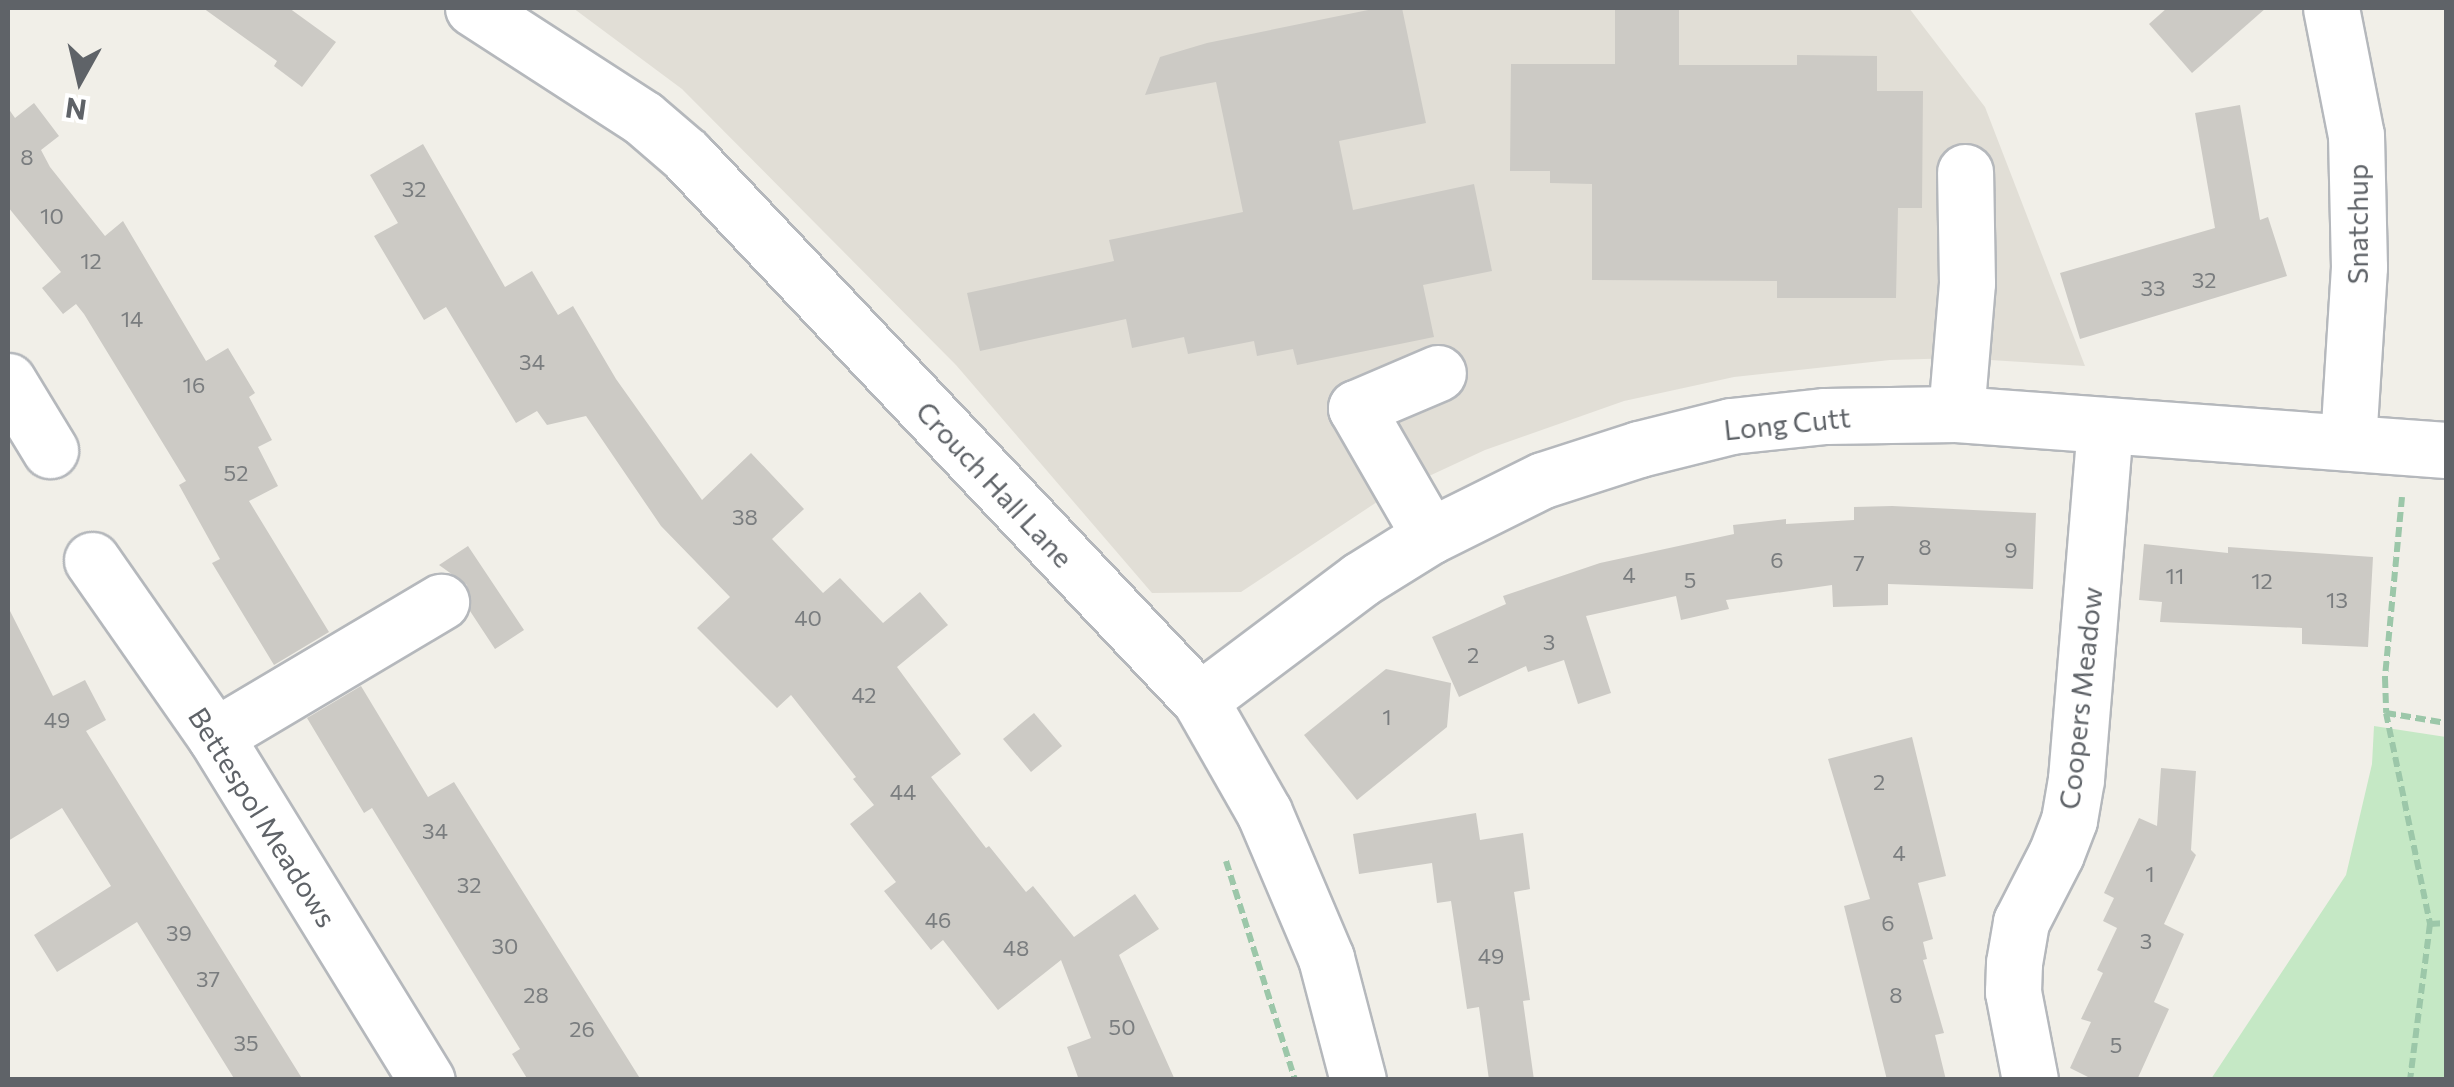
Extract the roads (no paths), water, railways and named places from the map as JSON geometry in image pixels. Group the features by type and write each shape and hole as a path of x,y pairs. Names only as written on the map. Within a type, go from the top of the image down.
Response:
{"street":[{"name":"Crouch Hall Lane","path":"473,8 643,118 686,155 1200,700 1264,812 1326,958 1358,1080"},
{"name":"Snatchup","path":"2332,8 2356,136 2359,267 2348,442"},
{"path":"1956,414 1968,284 1965,172"},
{"path":"1430,536 1356,408 1438,373"},
{"path":"8,380 50,450"},
{"name":"Long Cutt","path":"1200,700 1361,579 1430,536 1543,480 1639,448 1731,426 1825,416 1956,414 2426,449"},
{"name":"Coopers Meadow","path":"2030,1080 2013,992 2014,963 2021,922 2056,854 2074,793 2105,425"},
{"name":"Bettespol Meadows","path":"92,560 215,736 427,1080"},
{"path":"215,736 441,602"}]}
